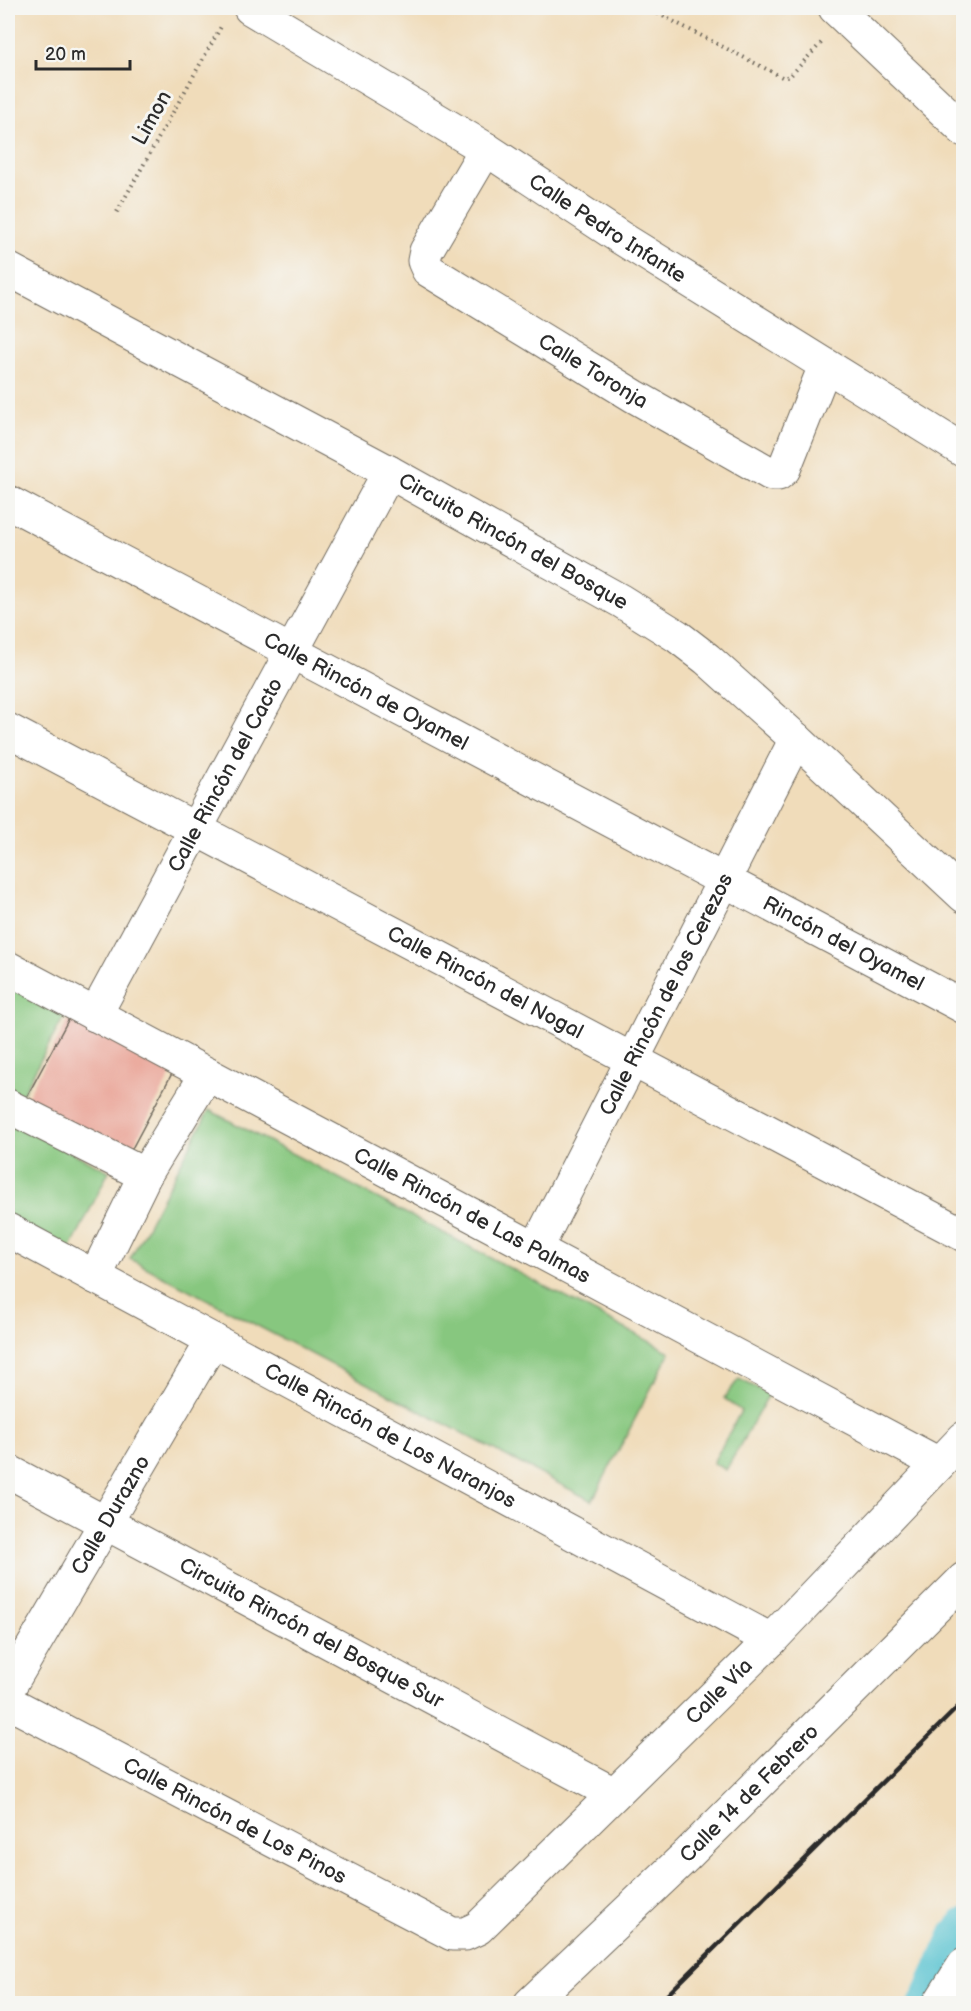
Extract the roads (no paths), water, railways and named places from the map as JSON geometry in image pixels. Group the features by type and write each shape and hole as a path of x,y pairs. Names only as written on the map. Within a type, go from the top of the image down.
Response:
{"street":[{"path":"840,12 959,116"},
{"name":"Calle Pedro Infante","path":"238,13 486,149 621,238 963,451"},
{"name":"Calle Toronja","path":"486,149 426,251 424,261 428,270 634,396 771,474 778,474 784,469 825,366"},
{"name":"Circuito Rincón del Bosque","path":"8,269 390,472 621,601 677,636 707,659 796,739 963,896"},
{"name":"Calle Rincón del Cacto","path":"95,1015 390,472"},
{"name":"Calle Rincón de Oyamel","path":"8,502 724,880"},
{"name":"Calle Rincón del Nogal","path":"8,730 963,1235"},
{"name":"Calle Rincón de los Cerezos","path":"536,1249 796,739"},
{"name":"Rincón del Oyamel","path":"724,880 963,1007"},
{"name":"Calle Rincón de Las Palmas","path":"8,968 939,1464"},
{"path":"95,1277 145,1175 207,1074"},
{"path":"8,1106 145,1175"},
{"name":"Calle Rincón de Los Naranjos","path":"8,1230 771,1640"},
{"name":"Calle Durazno","path":"8,1689 213,1340"},
{"name":"Calle Vía","path":"465,1934 478,1928 771,1640 963,1438"},
{"name":"Circuito Rincón del Bosque Sur","path":"8,1471 614,1794"},
{"name":"Calle 14 de Febrero","path":"530,2004 685,1857 963,1579"},
{"name":"Calle Rincón de Los Pinos","path":"8,1702 452,1934 465,1934"},
{"path":"939,2004 963,1965"}],"waterway":[{"path":"925,2004 957,1933 964,1925"}],"railway":[{"path":"658,2004 964,1701"}]}
